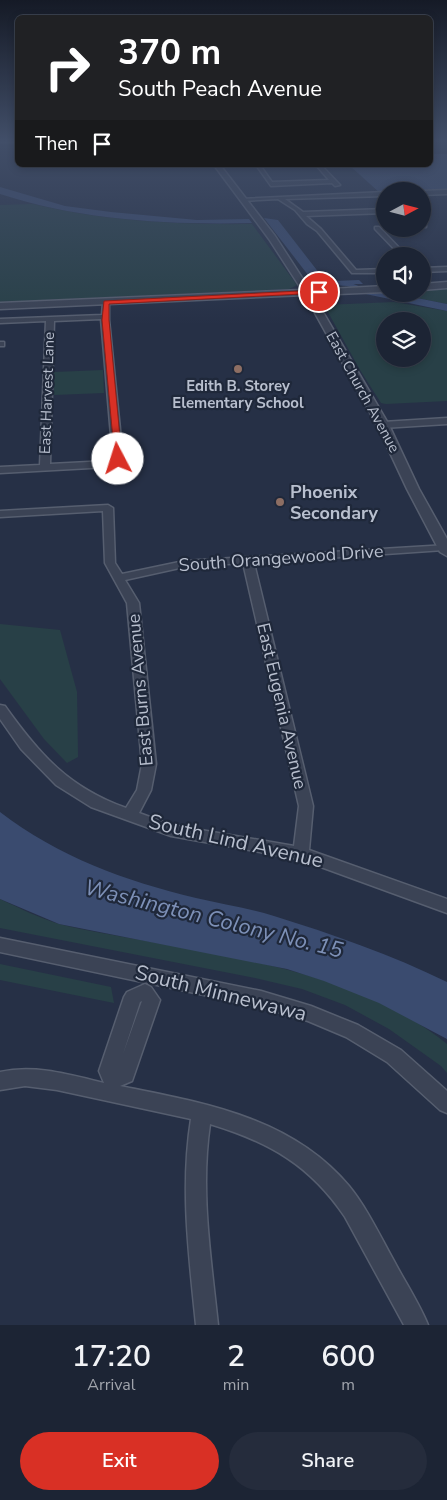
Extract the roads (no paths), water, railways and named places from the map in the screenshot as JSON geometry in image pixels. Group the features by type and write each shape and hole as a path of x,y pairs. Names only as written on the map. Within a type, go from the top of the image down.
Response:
{"street":[{"name":"East Church Avenue","path":"244,201 307,291 384,425 413,489 446,549"},
{"path":"284,201 297,209 319,230 354,272 376,271"},
{"path":"302,214 376,211"},
{"path":"386,238 395,247"},
{"path":"431,270 447,269"},
{"path":"431,286 447,285"},
{"path":"357,288 376,290"},
{"path":"0,305 106,305 143,300 376,288"},
{"path":"0,305 307,291"},
{"path":"143,300 213,294"},
{"path":"106,305 117,461"},
{"path":"0,321 106,317"},
{"name":"East Harvest Lane","path":"44,468 50,319"},
{"path":"384,425 447,422"},
{"path":"0,470 44,468 132,459"},
{"name":"East Burns Avenue","path":"0,514 108,508 110,563 133,603 150,764 144,790 130,815"},
{"name":"South Orangewood Drive","path":"118,578 184,564 446,549"},
{"name":"East Eugenia Avenue","path":"248,560 306,806 301,852"},
{"name":"South Lind Avenue","path":"0,709 26,746 61,781 96,803 171,830 301,852 447,906"},
{"name":"South Minnewawa","path":"0,945 148,984 261,999 311,1014 352,1031 394,1056 447,1104"},
{"path":"111,1086 125,1075 150,1000 148,984"},
{"path":"0,1081 18,1076 111,1086 202,1113 247,1124 280,1139 314,1165 341,1193 362,1225 398,1294 417,1325"},
{"path":"202,1113 196,1141 196,1208 207,1325"}],"water":[{"path":"23,201 47,201 65,206 111,212 197,220 249,219 252,223 156,222 93,215"},
{"path":"264,218 278,220 323,278 335,281 359,280 363,284 315,284"},
{"path":"376,291 376,296 356,292"},
{"path":"431,301 447,304 447,311 404,302"},
{"name":"Washington Colony No. 15","path":"0,812 22,828 69,855 118,875 144,884 296,923 383,954 447,982 447,1039 379,1003 324,981 287,969 59,924 0,899"}],"waterway":[{"path":"334,284 348,284 372,292"}],"place":[{"name":"Edith B. Storey Elementary School","path":"238,369"},
{"name":"Phoenix Secondary","path":"280,502"}]}
